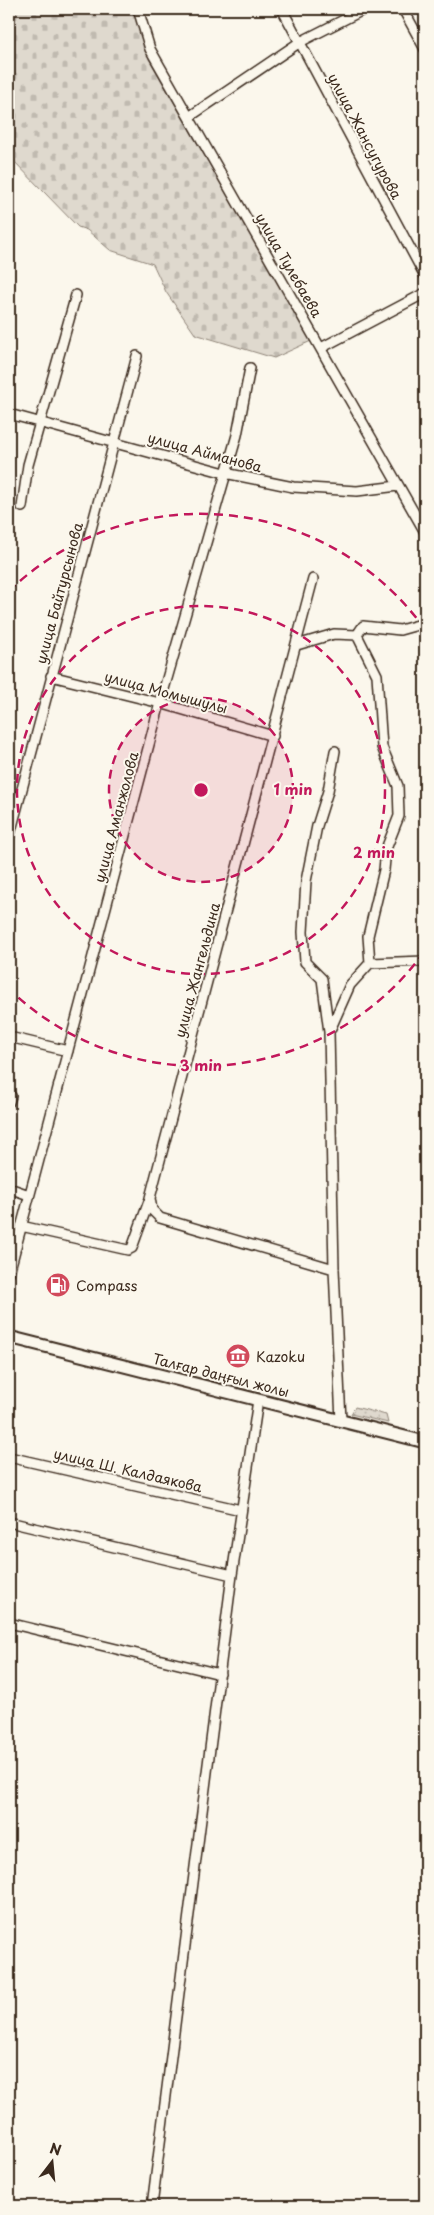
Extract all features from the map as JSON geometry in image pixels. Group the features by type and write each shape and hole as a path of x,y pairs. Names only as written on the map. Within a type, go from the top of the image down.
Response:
{"main road":[{"name":"Талғар даңғыл жолы","path":"9,1337 425,1442"}],"street":[{"name":"улица Тулебаева","path":"138,9 150,49 425,532"},
{"name":"улица Жансугурова","path":"282,9 425,276"},
{"path":"189,117 300,42 365,9"},
{"path":"403,9 425,49"},
{"path":"321,348 425,293"},
{"path":"22,507 28,465 76,295"},
{"name":"улица Байтурсынова","path":"9,838 137,356"},
{"name":"улица Аманжолова","path":"9,1272 160,703 239,425 250,368"},
{"name":"улица Айманова","path":"9,414 225,473 293,487 357,491 398,486"},
{"name":"улица Жангельдина","path":"21,1226 128,1250 132,1248 150,1198 313,580"},
{"path":"357,635 363,626 400,630 425,623"},
{"path":"297,645 334,634 357,635"},
{"path":"357,635 377,675 382,747 398,786 399,816 386,849 384,870 368,936 370,963"},
{"name":"улица Момышулы","path":"51,676 160,703 273,736"},
{"path":"335,751 328,791 317,826 306,881 303,932 305,962 322,979 329,1032 334,1269 341,1421"},
{"path":"329,1032 350,985 370,963 425,961"},
{"path":"9,1037 68,1051"},
{"path":"9,1188 30,1195"},
{"path":"150,1198 152,1210 160,1218 334,1269"},
{"path":"152,2206 232,1575 258,1400"},
{"name":"улица Ш. Калдаякова","path":"9,1457 241,1510"},
{"path":"9,1522 232,1575"},
{"path":"9,1623 220,1674"}],"green space":[{"path":"9,9 137,9 149,59 311,341 274,358 195,334 166,292 153,264 110,250 87,230 78,227 9,156"},
{"path":"355,1407 386,1415 388,1423 351,1414"}],"place":[{"name":"Compass","path":"58,1285"},
{"name":"Kazoku","path":"238,1356"}]}
